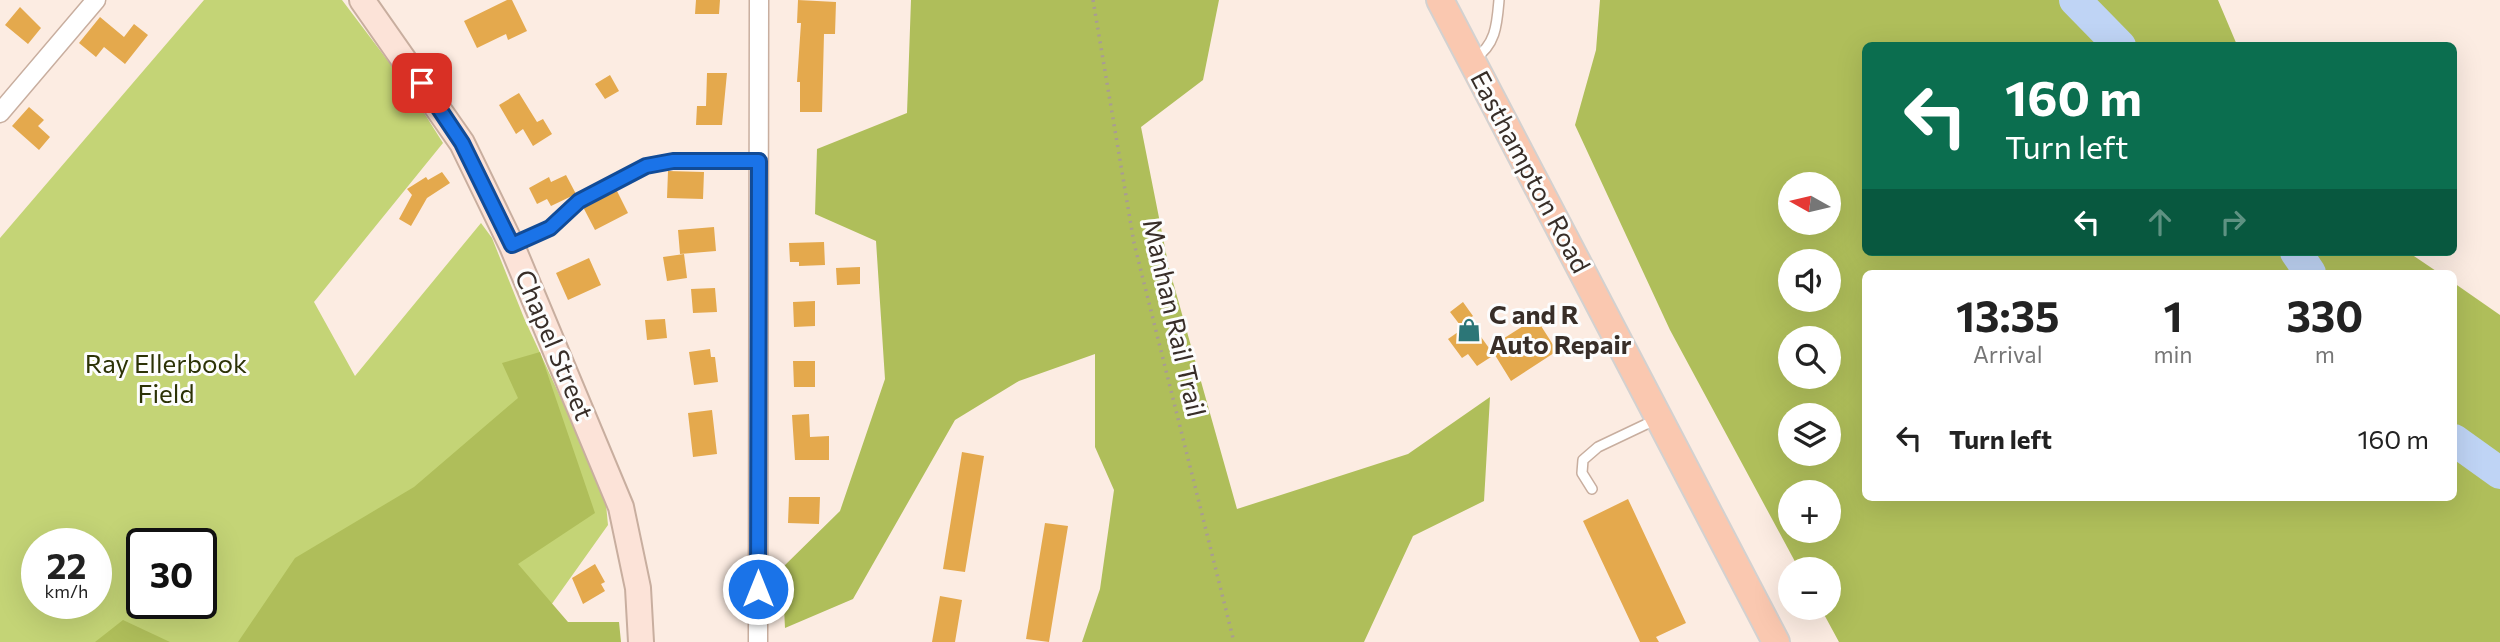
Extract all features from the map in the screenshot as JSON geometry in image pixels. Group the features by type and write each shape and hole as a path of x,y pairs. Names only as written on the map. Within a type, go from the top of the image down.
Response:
{"main road":[{"name":"Chapel Street","path":"362,0 462,143 512,245 621,507 638,588 641,642"},
{"name":"Easthampton Road","path":"1440,0 1776,642"}],"street":[{"path":"0,113 96,0"},
{"path":"758,642 759,0"}],"lane":[{"path":"1472,61 1487,51 1492,42 1499,0"},
{"path":"512,245 550,228 579,201 646,166 673,161 759,161"},
{"path":"1592,489 1582,473 1583,460 1598,447 1659,418"}],"path":[{"name":"Manhan Rail Trail","path":"1093,0 1134,243 1234,642"}],"green space":[{"name":"Ray Ellerbook Field","path":"204,0 342,0 407,86 443,143 314,302 355,376 481,223 492,238 524,318 605,494 608,525 539,622 515,642 0,642 0,238"},
{"path":"911,0 1219,0 1203,80 1141,127 1169,268 1237,509 1408,454 1490,397 1484,501 1413,536 1364,642 1082,642 1100,589 1114,490 1095,447 1095,354 1019,381 955,420 853,599 785,628 782,568 840,511 885,379 876,241 815,214 817,149 907,113"},
{"path":"1600,0 2218,0 2236,42 1862,42 1862,256 2414,256 2435,270 1862,270 1862,501 2457,501 2457,285 2500,315 2500,642 1839,642 1827,620 1841,620 1841,557 1793,557 1785,543 1841,543 1841,480 1778,480 1778,530 1670,330 1575,125 1596,50"},
{"path":"540,352 595,513 518,564 568,622 619,622 621,642 238,642 295,558 414,487 518,398 502,363"},
{"path":"123,620 170,642 95,642"}],"building":[{"path":"512,0 527,31 508,40 506,34 477,48 464,21"},
{"path":"696,0 720,0 719,14 695,14"},
{"path":"798,0 836,2 835,34 824,34 822,112 800,112 800,82 797,82 801,23 797,23"},
{"path":"20,7 41,28 28,44 5,25"},
{"path":"100,17 124,37 134,24 148,35 125,64 104,47 96,57 79,43"},
{"path":"707,73 727,73 722,125 696,125 697,106 706,106"},
{"path":"610,75 619,91 605,99 595,84"},
{"path":"519,93 537,122 543,119 552,134 533,146 523,129 516,134 499,105"},
{"path":"29,107 44,120 38,126 50,137 39,150 12,126"},
{"path":"668,171 704,172 703,199 667,198"},
{"path":"442,172 450,183 427,198 411,226 399,219 412,195 407,189 426,177 428,180"},
{"path":"566,175 576,194 551,206 547,199 537,204 529,188 549,177 551,182"},
{"path":"616,189 628,213 595,230 583,207"},
{"path":"714,227 716,251 680,254 678,230"},
{"path":"824,242 825,265 799,266 799,262 790,262 789,243"},
{"path":"684,254 687,278 667,281 663,257"},
{"path":"589,258 601,285 568,300 556,273"},
{"path":"860,267 860,284 837,285 836,268"},
{"path":"715,288 717,312 693,313 691,289"},
{"path":"815,301 815,326 794,327 793,302"},
{"path":"1463,302 1473,316 1460,325 1450,312"},
{"path":"1536,318 1557,351 1511,381 1490,347"},
{"path":"665,319 667,338 647,340 645,320"},
{"path":"1471,323 1494,355 1477,366 1468,354 1462,358 1448,339"},
{"path":"710,349 711,357 715,357 718,382 694,385 689,352"},
{"path":"793,361 815,361 815,387 794,387"},
{"path":"712,410 717,454 693,457 688,413"},
{"path":"809,414 810,437 829,436 829,460 795,460 792,415"},
{"path":"962,452 984,456 965,572 943,569"},
{"path":"789,497 820,497 819,524 788,523"},
{"path":"1628,499 1686,623 1656,637 1659,642 1640,642 1583,521"},
{"path":"1045,523 1068,526 1049,642 1026,639"},
{"path":"595,564 605,582 601,584 605,591 583,604 572,578"},
{"path":"940,596 962,600 955,642 932,642"}],"waterway":[{"path":"2075,0 2116,42"},
{"path":"2299,256 2308,270"},
{"path":"2457,442 2500,473"}],"place":[{"name":"C and R Auto Repair","path":"1469,330"}],"route":[{"path":"422,83 462,143 485,185 512,245 550,228 564,211 579,201 646,166 673,161 759,161 758,589"}]}
